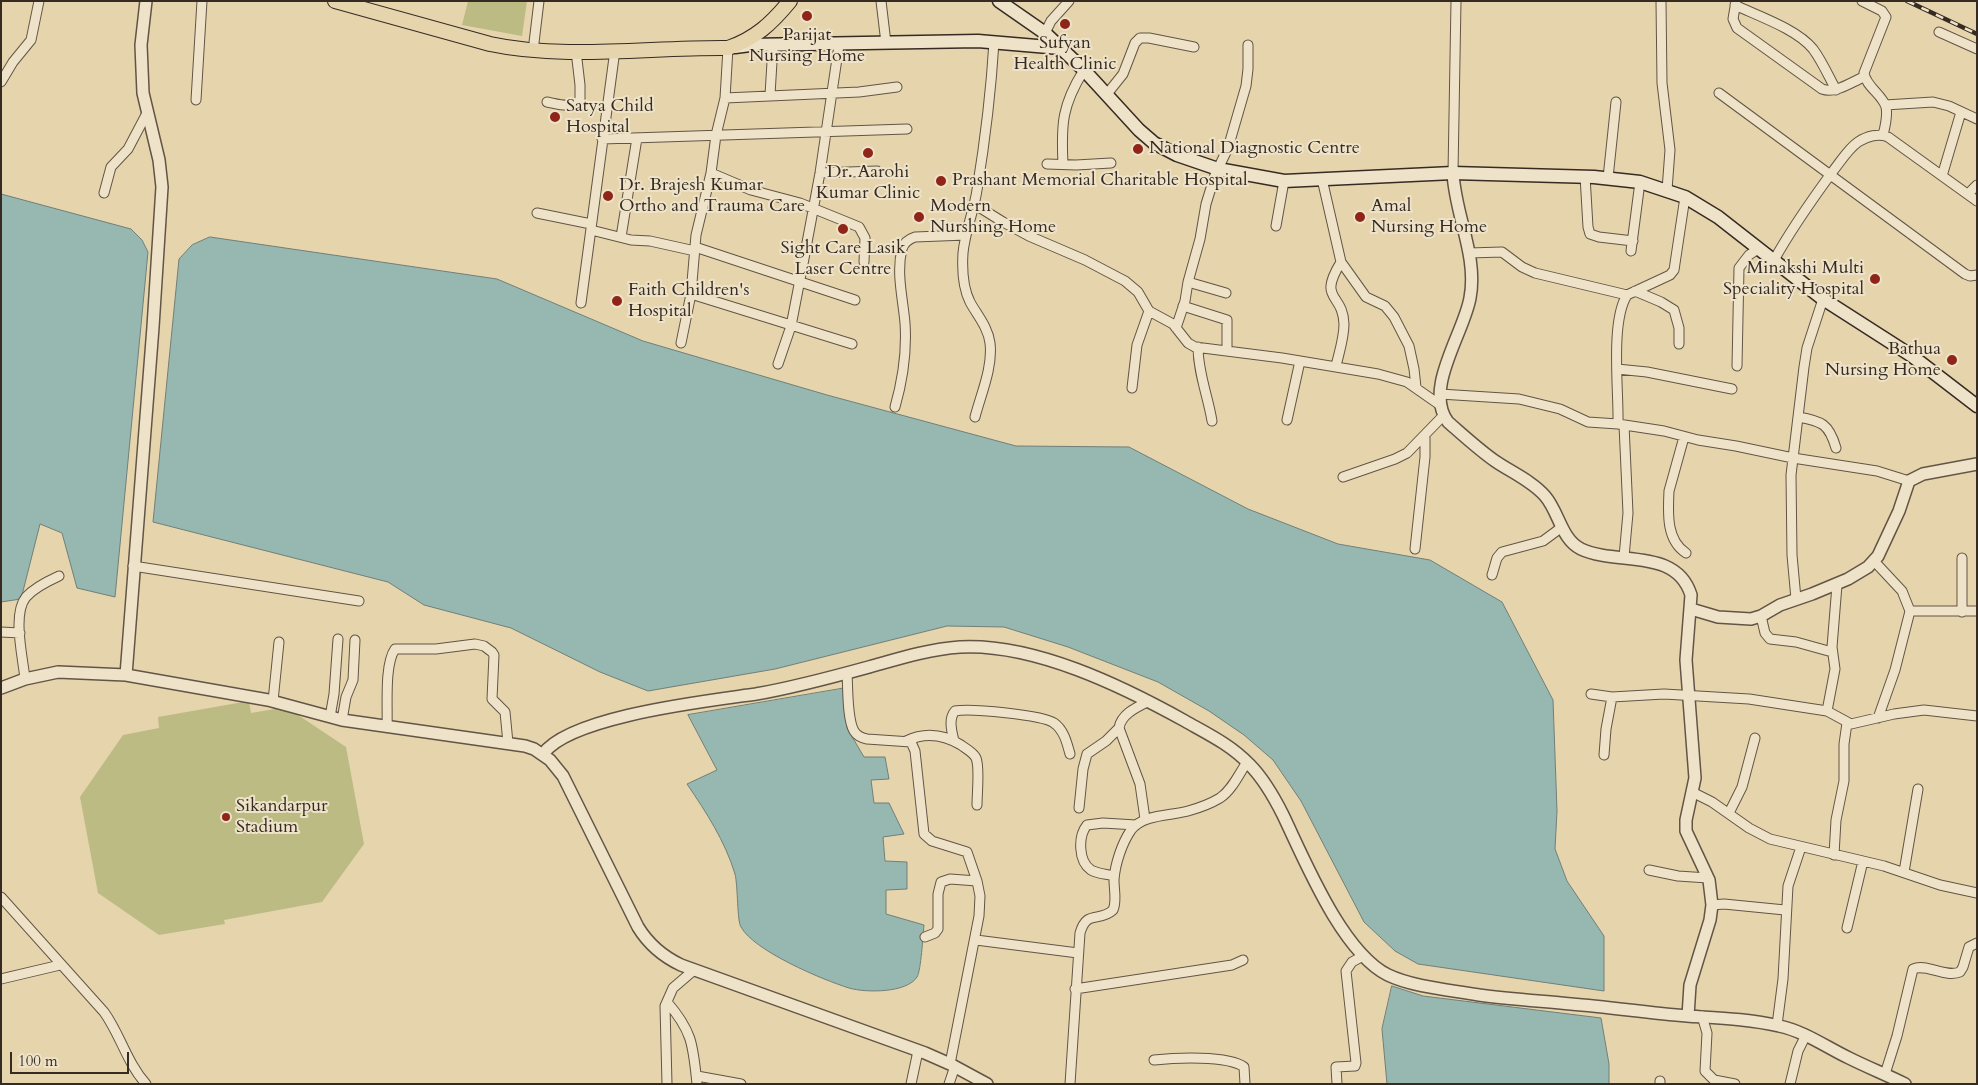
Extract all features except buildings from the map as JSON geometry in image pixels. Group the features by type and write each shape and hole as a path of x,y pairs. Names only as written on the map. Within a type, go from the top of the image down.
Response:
{"main road":[{"path":"335,1 454,35 512,49 533,51 970,41 1060,48"},
{"path":"728,48 742,43 764,30 790,1"},
{"path":"999,1 1045,33 1108,94 1154,143 1177,155 1218,169 1284,181 1453,173 1586,176 1640,182 1684,197 1718,217 1823,299 1912,356 1977,406"}],"street":[{"path":"1,82 13,62 31,40 39,1"},
{"path":"126,675 162,187 160,160 142,93 141,62 146,1"},
{"path":"196,100 202,1"},
{"path":"533,51 539,1"},
{"path":"881,1 886,43"},
{"path":"1045,33 1051,21 1069,1"},
{"path":"1344,477 1407,453 1425,435 1441,405 1448,358 1470,300 1472,272 1457,206 1453,173 1456,1"},
{"path":"1661,1 1662,84 1670,150 1667,190"},
{"path":"1862,1 1882,11 1886,17 1865,69 1864,77 1885,105 1883,136"},
{"path":"1836,90 1814,50 1808,44 1790,32 1736,3 1734,24 1816,86 1827,91 1836,90 1864,77"},
{"path":"1939,32 1977,49"},
{"path":"1108,94 1123,74 1135,43 1140,38 1194,47"},
{"path":"975,417 988,370 990,343 987,332 969,300 965,288 963,255 982,155 994,42"},
{"path":"770,95 773,45"},
{"path":"778,364 791,326 820,173 839,45"},
{"path":"1176,328 1200,238 1206,204 1218,169 1228,148 1246,86 1248,45"},
{"path":"681,343 691,294 696,235 711,173 716,135 725,98 728,48"},
{"path":"581,303 615,50"},
{"path":"547,102 570,105 576,104 580,100 576,51"},
{"path":"1062,164 1062,129 1066,103 1084,70"},
{"path":"725,98 859,92 897,87"},
{"path":"1720,93 1965,274 1970,276 1977,275"},
{"path":"1608,178 1616,102"},
{"path":"1885,105 1933,102 1949,106 1977,119"},
{"path":"1942,176 1961,112"},
{"path":"104,193 112,167 128,149 147,113"},
{"path":"602,139 907,129"},
{"path":"1774,262 1794,225 1850,150 1860,141 1877,135 1883,136 1977,202"},
{"path":"621,237 637,138"},
{"path":"1047,164 1076,165 1111,162"},
{"path":"820,173 877,171"},
{"path":"711,173 751,190 788,199 859,227 865,238 864,262"},
{"path":"1586,176 1590,234 1599,237 1633,241"},
{"path":"1322,179 1341,262 1366,297 1385,306 1394,317 1409,346 1416,387"},
{"path":"1276,226 1284,181"},
{"path":"1631,251 1640,182"},
{"path":"1968,194 1977,185"},
{"path":"1624,557 1628,506 1617,369 1620,320 1631,293 1670,275 1674,270 1684,197"},
{"path":"974,204 1029,236 1086,260 1125,281 1138,292 1149,311 1167,320 1188,343 1198,347 1336,366 1378,374 1416,387 1441,405 1448,422 1493,459 1540,491 1551,503 1571,541 1582,549 1596,553 1658,563 1680,576 1689,586 1692,594 1686,660 1695,766 1686,820 1686,831 1708,878 1712,905 1710,920 1690,985 1688,1016"},
{"path":"537,213 621,237 650,240 695,249 855,300"},
{"path":"895,407 905,363 905,330 900,271 904,245 910,238 915,237 966,234"},
{"path":"1737,366 1739,268 1758,249"},
{"path":"1469,253 1502,252 1522,267 1536,273 1631,293 1661,302 1674,310 1679,328 1679,344"},
{"path":"1336,366 1344,322 1341,310 1331,294 1330,288 1333,277 1341,262"},
{"path":"1188,282 1226,293"},
{"path":"691,294 852,344"},
{"path":"1796,599 1791,489 1793,458 1807,348 1823,299"},
{"path":"1183,306 1227,320 1227,351"},
{"path":"1132,388 1137,345 1149,311"},
{"path":"1198,347 1199,369 1208,398 1212,421"},
{"path":"1287,420 1300,361"},
{"path":"1617,369 1660,374 1732,389"},
{"path":"1441,405 1519,398 1560,410 1582,420 1621,424 1793,458 1877,471 1909,481 1923,474 1977,464"},
{"path":"1798,418 1818,421 1824,424 1833,437 1836,448"},
{"path":"1415,549 1425,457 1425,435"},
{"path":"1684,437 1668,500 1672,538 1680,549 1686,553"},
{"path":"1691,609 1709,615 1751,619 1761,616 1780,605 1837,585 1860,572 1874,561 1899,511 1909,481"},
{"path":"1492,575 1497,558 1502,552 1543,541 1562,527"},
{"path":"1962,558 1962,612"},
{"path":"1874,561 1902,592 1910,611 1896,670 1878,718"},
{"path":"133,566 359,601"},
{"path":"25,679 20,633 19,613 21,604 26,597 48,581 59,576"},
{"path":"1827,711 1834,677 1832,652 1837,585"},
{"path":"1910,611 1977,611"},
{"path":"1761,616 1765,633 1770,639 1796,642 1832,652"},
{"path":"1,632 20,633"},
{"path":"330,717 334,694 338,639"},
{"path":"342,720 346,697 353,680 355,640"},
{"path":"273,701 279,642"},
{"path":"387,728 389,675 392,654 395,649 436,649 475,644 484,646 494,656 492,699 505,712 508,743"},
{"path":"544,754 558,740 624,717 771,692 931,651 980,647 1038,658 1105,680 1149,701 1220,740 1247,762 1259,775 1273,796 1347,938 1363,956 1388,975 1436,988 1502,998 1702,1016 1777,1025 1806,1035 1905,1084"},
{"path":"1,688 25,679 58,672 126,675 273,701 342,720 387,728 508,743 534,749 544,754 563,776 622,897 644,937 662,955 694,970 918,1051 952,1065 987,1084"},
{"path":"847,672 851,721 854,731 867,740 906,741 914,746 924,834 932,841 962,849 966,852 978,881 980,907 976,940 949,1084"},
{"path":"1591,694 1612,697 1664,694 1735,697 1827,711 1847,723 1856,724 1924,710 1977,716"},
{"path":"1604,755 1606,729 1612,697"},
{"path":"1079,808 1083,769 1087,754 1106,741 1119,728 1119,724 1126,715 1149,701"},
{"path":"954,741 951,722 955,711 1011,714 1037,717 1053,722 1064,737 1070,754"},
{"path":"1834,855 1836,820 1844,781 1844,744 1847,723"},
{"path":"1119,728 1140,784 1145,819"},
{"path":"906,741 914,737 929,735 946,737 972,754 976,758 977,804"},
{"path":"1729,813 1744,780 1755,738"},
{"path":"1070,1084 1080,933 1084,921 1093,917 1105,916 1113,910 1116,901 1114,876 1124,844 1136,825 1145,819 1188,811 1220,798 1231,788 1247,762"},
{"path":"1904,872 1918,789"},
{"path":"1692,792 1729,813 1760,834 1801,847 1904,872 1940,885 1977,893"},
{"path":"1114,876 1093,871 1084,862 1081,849 1084,828 1087,825 1096,823 1136,825"},
{"path":"1777,1025 1783,979 1785,910 1791,874 1801,847"},
{"path":"1847,928 1863,861"},
{"path":"1650,870 1678,876 1708,878"},
{"path":"925,937 936,934 938,929 938,894 941,882 950,879 978,881"},
{"path":"1,897 110,1021 135,1069 146,1084"},
{"path":"1712,905 1724,904 1785,910"},
{"path":"1,912 10,907"},
{"path":"976,940 1078,953"},
{"path":"1884,1074 1897,1036 1913,969 1922,968 1950,974 1960,972 1964,967 1969,947 1977,943"},
{"path":"1337,1084 1336,1067 1355,1066 1356,1063 1346,971 1352,962 1363,956"},
{"path":"1075,989 1232,965 1243,960"},
{"path":"1,979 60,965"},
{"path":"667,1084 664,1022 667,1002 673,988 694,970"},
{"path":"667,1002 683,1022 691,1037 694,1046 697,1080 741,1084"},
{"path":"1702,1016 1707,1033 1704,1068 1709,1081 1733,1084"},
{"path":"1790,1084 1798,1051 1806,1035"},
{"path":"911,1084 918,1051"},
{"path":"1154,1060 1196,1058 1236,1063 1244,1067 1245,1084"}],"shaded area":[{"path":"468,1 527,1 522,36 462,25"},
{"path":"249,701 251,713 286,707 346,747 364,844 322,902 224,920 225,924 159,935 98,893 80,797 123,735 159,728 158,717"}],"water":[{"path":"1,194 131,229 142,240 148,252 115,597 77,588 62,533 40,524 21,599 1,602"},
{"path":"210,237 497,279 643,341 827,395 1016,446 1129,447 1248,509 1338,544 1430,560 1502,602 1553,700 1557,811 1555,849 1567,881 1604,936 1604,991 1418,964 1395,951 1364,922 1301,801 1273,760 1244,735 1209,711 1158,682 1068,647 1004,627 947,626 775,669 648,691 600,672 511,628 424,605 388,582 153,522 179,259 192,245"},
{"path":"846,688 847,728 864,757 885,757 889,779 871,780 874,803 889,803 904,834 883,837 885,861 907,862 907,889 886,890 886,914 924,925 921,961 917,977 905,986 896,989 865,991 849,988 790,964 760,946 748,936 740,923 736,879 731,862 714,827 687,784 717,770 688,715"},
{"path":"1392,986 1423,996 1601,1018 1609,1064 1609,1084 1387,1084 1382,1029"}],"railway":[{"path":"1907,1 1977,34"}],"place":[{"name":"Parijat Nursing Home","path":"807,16"},
{"name":"Sufyan Health Clinic","path":"1065,24"},
{"name":"Satya Child Hospital","path":"555,117"},
{"name":"National Diagnostic Centre","path":"1138,149"},
{"name":"Dr. Aarohi Kumar Clinic","path":"868,153"},
{"name":"Prashant Memorial Charitable Hospital","path":"941,181"},
{"name":"Dr. Brajesh Kumar Ortho and Trauma Care","path":"608,196"},
{"name":"Modern Nurshing Home","path":"919,217"},
{"name":"Amal Nursing Home","path":"1360,217"},
{"name":"Sight Care Lasik Laser Centre","path":"843,229"},
{"name":"Minakshi Multi Speciality Hospital","path":"1875,279"},
{"name":"Faith Children's Hospital","path":"617,301"},
{"name":"Bathua Nursing Home","path":"1952,360"},
{"name":"Sikandarpur Stadium","path":"226,817"}]}
